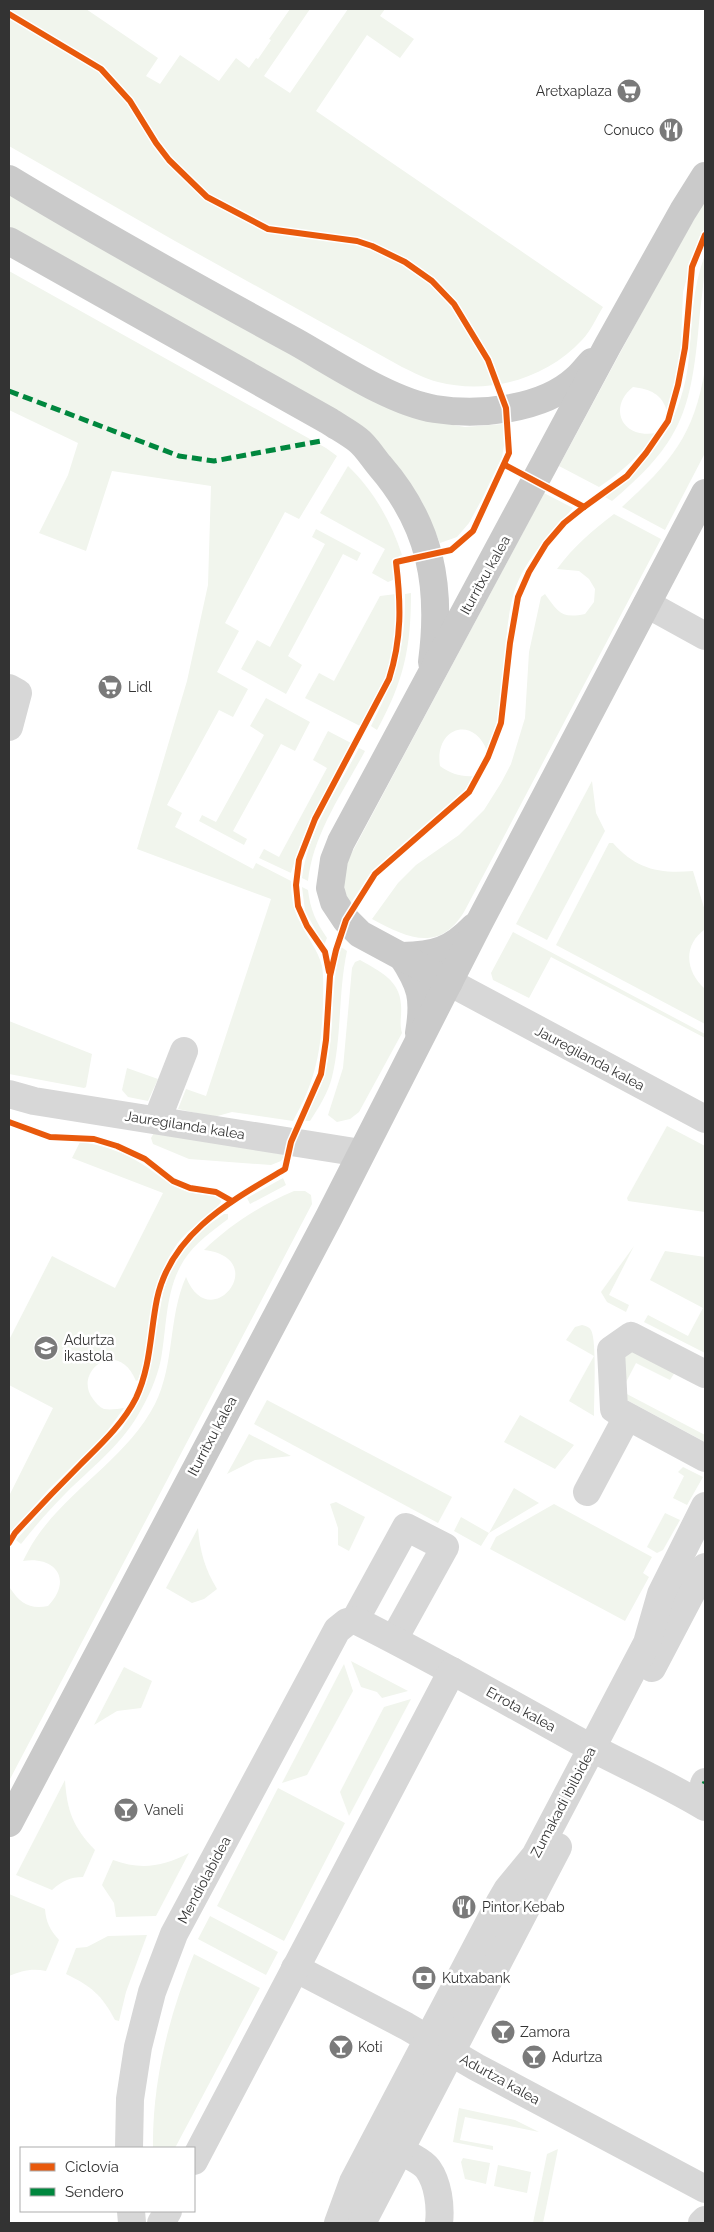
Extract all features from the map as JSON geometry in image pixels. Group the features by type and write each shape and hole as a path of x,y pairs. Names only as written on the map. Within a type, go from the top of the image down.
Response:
{"main road":[{"name":"Iturritxu kalea","path":"449,982 360,934 346,920 334,902 330,888 330,876 341,842 430,675 536,482 608,345 683,211 705,176"},
{"path":"9,179 214,298 367,382 400,398 434,409 474,413 516,407 552,394 575,380 608,345"},
{"path":"9,241 329,421 359,440 388,476 413,513 429,555 436,605 435,637 430,675"},
{"name":"Iturritxu kalea","path":"9,1823 416,1049 479,923 705,493"},
{"name":"Iturritxu kalea","path":"402,956 420,956 458,944 479,923"},
{"name":"Iturritxu kalea","path":"402,956 417,981 423,1004 416,1049"}],"street":[{"path":"647,604 705,636"},
{"path":"9,688 18,693 9,727"},
{"name":"Jauregilanda kalea","path":"449,982 705,1119"},
{"path":"157,1120 184,1051"},
{"name":"Jauregilanda kalea","path":"9,1094 34,1101 361,1153"},
{"path":"705,1374 631,1336 610,1350 614,1409 705,1458"},
{"path":"587,1492 627,1417"},
{"name":"Zumakadi ibilbidea","path":"600,1751 646,1643 661,1594 705,1506"},
{"name":"Mendiolabidea","path":"129,2147 130,2099 138,2047 152,1992 174,1934 346,1625 406,1527 445,1547 394,1639"},
{"name":"Zumakadi ibilbidea","path":"362,2223 400,2151 440,2046 500,1902 507,1890 535,1856 600,1751 705,1567"},
{"name":"Errota kalea","path":"346,1625 394,1639 600,1751 705,1791"},
{"path":"195,2159 452,1671"},
{"name":"Adurtza kalea","path":"295,1968 705,2189"},
{"name":"Zumakadi ibilbidea","path":"338,2223 353,2182 376,2138 440,2046"},
{"path":"376,2138 427,2168 436,2185 440,2215 439,2223"},
{"path":"161,2223 167,2212"},
{"path":"702,2223 705,2220"}],"shaded area":[{"path":"9,9 86,9 158,58 146,76 160,84 180,55 219,81 236,58 249,68 256,58 258,59 271,40 269,39 290,9 310,9 264,76 290,93 348,9 385,9 380,16 414,39 400,58 367,35 316,111 603,307 591,329 568,354 534,374 516,380 496,385 457,386 433,381 402,367 9,146"},
{"path":"9,194 424,420 465,427 503,424 504,445 502,457 469,523 457,537 440,543 422,502 403,473 374,440 9,231"},
{"path":"705,200 705,227 694,253 683,292 681,344 677,381 667,411 659,396 645,389 633,387 625,395 621,403 620,412 622,420 634,431 644,434 656,433 630,463 599,487 559,466"},
{"path":"705,255 696,354 686,403 668,443 654,461 612,501 605,497 652,453 673,419 686,379 695,293"},
{"path":"9,271 326,448 337,456 299,519 285,512 225,623 239,631 217,672 248,689 233,717 219,710 167,805 182,813 175,827 253,869 256,863 291,881 294,907 320,960 323,971 323,1004 319,1051 312,1079 293,1121 232,1112 214,1117 178,1109 186,1089 206,1096 271,899 137,849 187,681 208,585 211,486 112,471 86,551 39,533 68,475 78,443 9,410"},
{"path":"705,369 705,453 665,530 622,507 654,476 678,446 694,412"},
{"path":"348,466 365,485 387,518 402,555 394,562 393,580 388,582 372,573 385,549 320,513"},
{"path":"544,493 573,508 538,549 517,584 507,628 503,691 495,729 487,751 481,740 473,733 465,730 456,730 449,735 443,742 440,753 440,766 456,774 474,776 465,791 372,872 350,904 345,892 344,882 348,860"},
{"path":"614,514 661,539 464,912 454,925 444,933 422,938 398,932 372,919 398,883 416,865 459,835 484,810 501,783 511,764 525,718 529,652 541,597 545,594 557,610 565,615 585,614 594,602 595,589 589,579 579,571 557,569 584,539"},
{"path":"316,529 361,553 357,561 343,554 288,656 302,665 286,694 241,669 257,640 270,647 325,544 312,537"},
{"path":"411,593 411,613 404,664 394,696 377,730 371,726 393,678 401,647 405,594"},
{"path":"396,594 397,614 389,671 360,726 305,698 319,673 334,681 380,596"},
{"path":"266,698 310,722 295,751 281,744 233,831 247,839 244,845 199,821 202,815 216,822 264,735 250,726"},
{"path":"328,731 351,743 310,823 291,873 259,858 264,849 279,857 327,768 313,760"},
{"path":"359,748 365,751 322,830 311,864 308,881 302,878 310,844 324,811"},
{"path":"592,781 596,813 605,831 547,940 516,924"},
{"path":"609,843 613,843 630,859 649,868 669,872 693,871 705,911 705,929 693,943 689,959 694,975 705,989 705,1024 556,945"},
{"path":"302,887 308,890 314,915 327,938 324,945 305,911"},
{"path":"513,932 705,1034 705,1038 551,957 529,998 493,980 491,973"},
{"path":"341,947 347,951 332,1077 326,1094 310,1121 302,1121 318,1092 325,1073 330,1042 335,978"},
{"path":"360,960 387,977 397,989 400,996 402,1033 359,1112 350,1119 337,1122 328,1115 343,1068 352,968 355,962"},
{"path":"9,1021 92,1054 86,1087 9,1074"},
{"path":"127,1068 158,1079 148,1101 128,1097 122,1090"},
{"path":"667,1126 705,1146 705,1212 628,1201 627,1198"},
{"path":"155,1131 285,1155 281,1161 271,1165 189,1159 153,1144 151,1138"},
{"path":"80,1142 105,1147 128,1156 182,1190 220,1197 221,1202 180,1240 166,1264 159,1280 144,1363 138,1380 136,1381 128,1368 119,1361 109,1360 100,1363 88,1378 88,1389 99,1406 104,1409 124,1408 105,1434 48,1490 9,1535 9,1496 53,1408 9,1385 9,1340 52,1256 115,1288 163,1193 72,1158"},
{"path":"283,1178 286,1185 250,1204 247,1198"},
{"path":"294,1191 305,1191 311,1195 312,1204 9,1781 10,1588 26,1604 36,1607 48,1606 59,1587 60,1579 52,1566 44,1562 35,1560 23,1561 34,1541 50,1520 129,1441 155,1404 166,1373 176,1308 186,1277 196,1294 209,1300 220,1297 230,1289 235,1278 234,1266 224,1256 204,1250 246,1216"},
{"path":"224,1214 228,1214 228,1219 193,1248 184,1260 173,1283 157,1374 138,1415 114,1447 60,1499 21,1544 16,1540 60,1491 122,1429 147,1382 163,1293 169,1274 189,1242 204,1228"},
{"path":"634,1246 609,1295 629,1305 626,1312 607,1302 601,1292"},
{"path":"665,1251 705,1257 705,1353 644,1322 648,1315 688,1336 703,1308 650,1280"},
{"path":"582,1325 591,1330 593,1336 595,1358 594,1416 569,1401 594,1356 566,1340 575,1327"},
{"path":"632,1351 675,1372 670,1380 636,1363 624,1386 624,1356"},
{"path":"623,1392 705,1435 705,1442 625,1399"},
{"path":"267,1400 452,1497 438,1523 254,1424"},
{"path":"520,1415 574,1445 555,1469 504,1442"},
{"path":"249,1434 291,1456 255,1460 227,1474"},
{"path":"683,1467 703,1477 687,1505 673,1498 684,1476 678,1472"},
{"path":"514,1488 539,1503 489,1533"},
{"path":"336,1502 365,1517 349,1551 338,1545 338,1528 330,1504"},
{"path":"554,1504 652,1557 643,1573 649,1577 625,1621 490,1549 496,1537"},
{"path":"665,1513 680,1520 663,1550 657,1553 647,1547"},
{"path":"461,1517 489,1533 481,1546 454,1531"},
{"path":"198,1528 204,1560 217,1589 204,1599 192,1603 166,1588"},
{"path":"351,1661 408,1691 382,1698 377,1692 361,1687"},
{"path":"344,1664 353,1691 307,1775 282,1783"},
{"path":"124,1667 152,1681 141,1708 117,1711 94,1725"},
{"path":"411,1699 349,1816 340,1792 384,1707"},
{"path":"65,1780 67,1801 72,1818 81,1834 95,1850 83,1877 66,1880 52,1890 16,1875"},
{"path":"278,1788 345,1823 284,1941 217,1906"},
{"path":"189,1853 156,1916 116,1917 114,1903 102,1885 113,1860 142,1866 161,1864"},
{"path":"9,1894 45,1909 49,1926 59,1940 46,1971 27,1970 9,1976"},
{"path":"210,1916 278,1952 266,1975 198,1939"},
{"path":"147,1935 126,1992 119,2021 115,2020 95,1992 66,1974 76,1948 87,1947 108,1936"},
{"path":"194,1954 260,1988 176,2147 153,2147 155,2098 159,2074 170,2025"},
{"path":"459,2108 515,2120 539,2132 465,2117 460,2140 493,2146 493,2150 453,2142"},
{"path":"558,2149 543,2223 533,2223 547,2154"},
{"path":"463,2158 490,2163 486,2184 465,2179 461,2162"},
{"path":"498,2165 531,2172 527,2193 494,2186"}],"marked path":[{"path":"9,391 179,456 214,461 321,441"}],"cycle path":[{"path":"9,14 101,69 130,101 169,160 207,197 268,229 357,241 372,246 405,262 432,281 454,304 488,360 506,408 509,453 473,531 451,550 396,562 399,621 396,649 389,679 315,819 299,860 296,885 298,906 307,926 325,952 329,972"},
{"path":"9,1543 15,1533 55,1490 111,1434 131,1408 145,1374 157,1299 164,1276 175,1255 189,1237 206,1221 224,1207 285,1169 291,1142 321,1074 326,1040 330,976 346,920 375,874 469,792 488,757 501,723 510,643 518,597 529,572 546,544 564,523 627,476 668,421 678,385 685,348 692,267 705,235"},
{"path":"505,465 584,507"},
{"path":"9,1122 50,1137 94,1139 117,1146 145,1159 173,1181 190,1188 216,1192 232,1201"}],"place":[{"name":"Aretxaplaza","path":"629,91"},
{"name":"Conuco","path":"671,130"},
{"name":"Lidl","path":"110,687"},
{"name":"Adurtza ikastola","path":"46,1348"},
{"name":"Vaneli","path":"126,1810"},
{"name":"Pintor Kebab","path":"464,1907"},
{"name":"Kutxabank","path":"424,1978"},
{"name":"Zamora","path":"503,2032"},
{"name":"Koti","path":"341,2047"},
{"name":"Adurtza","path":"534,2057"}]}
